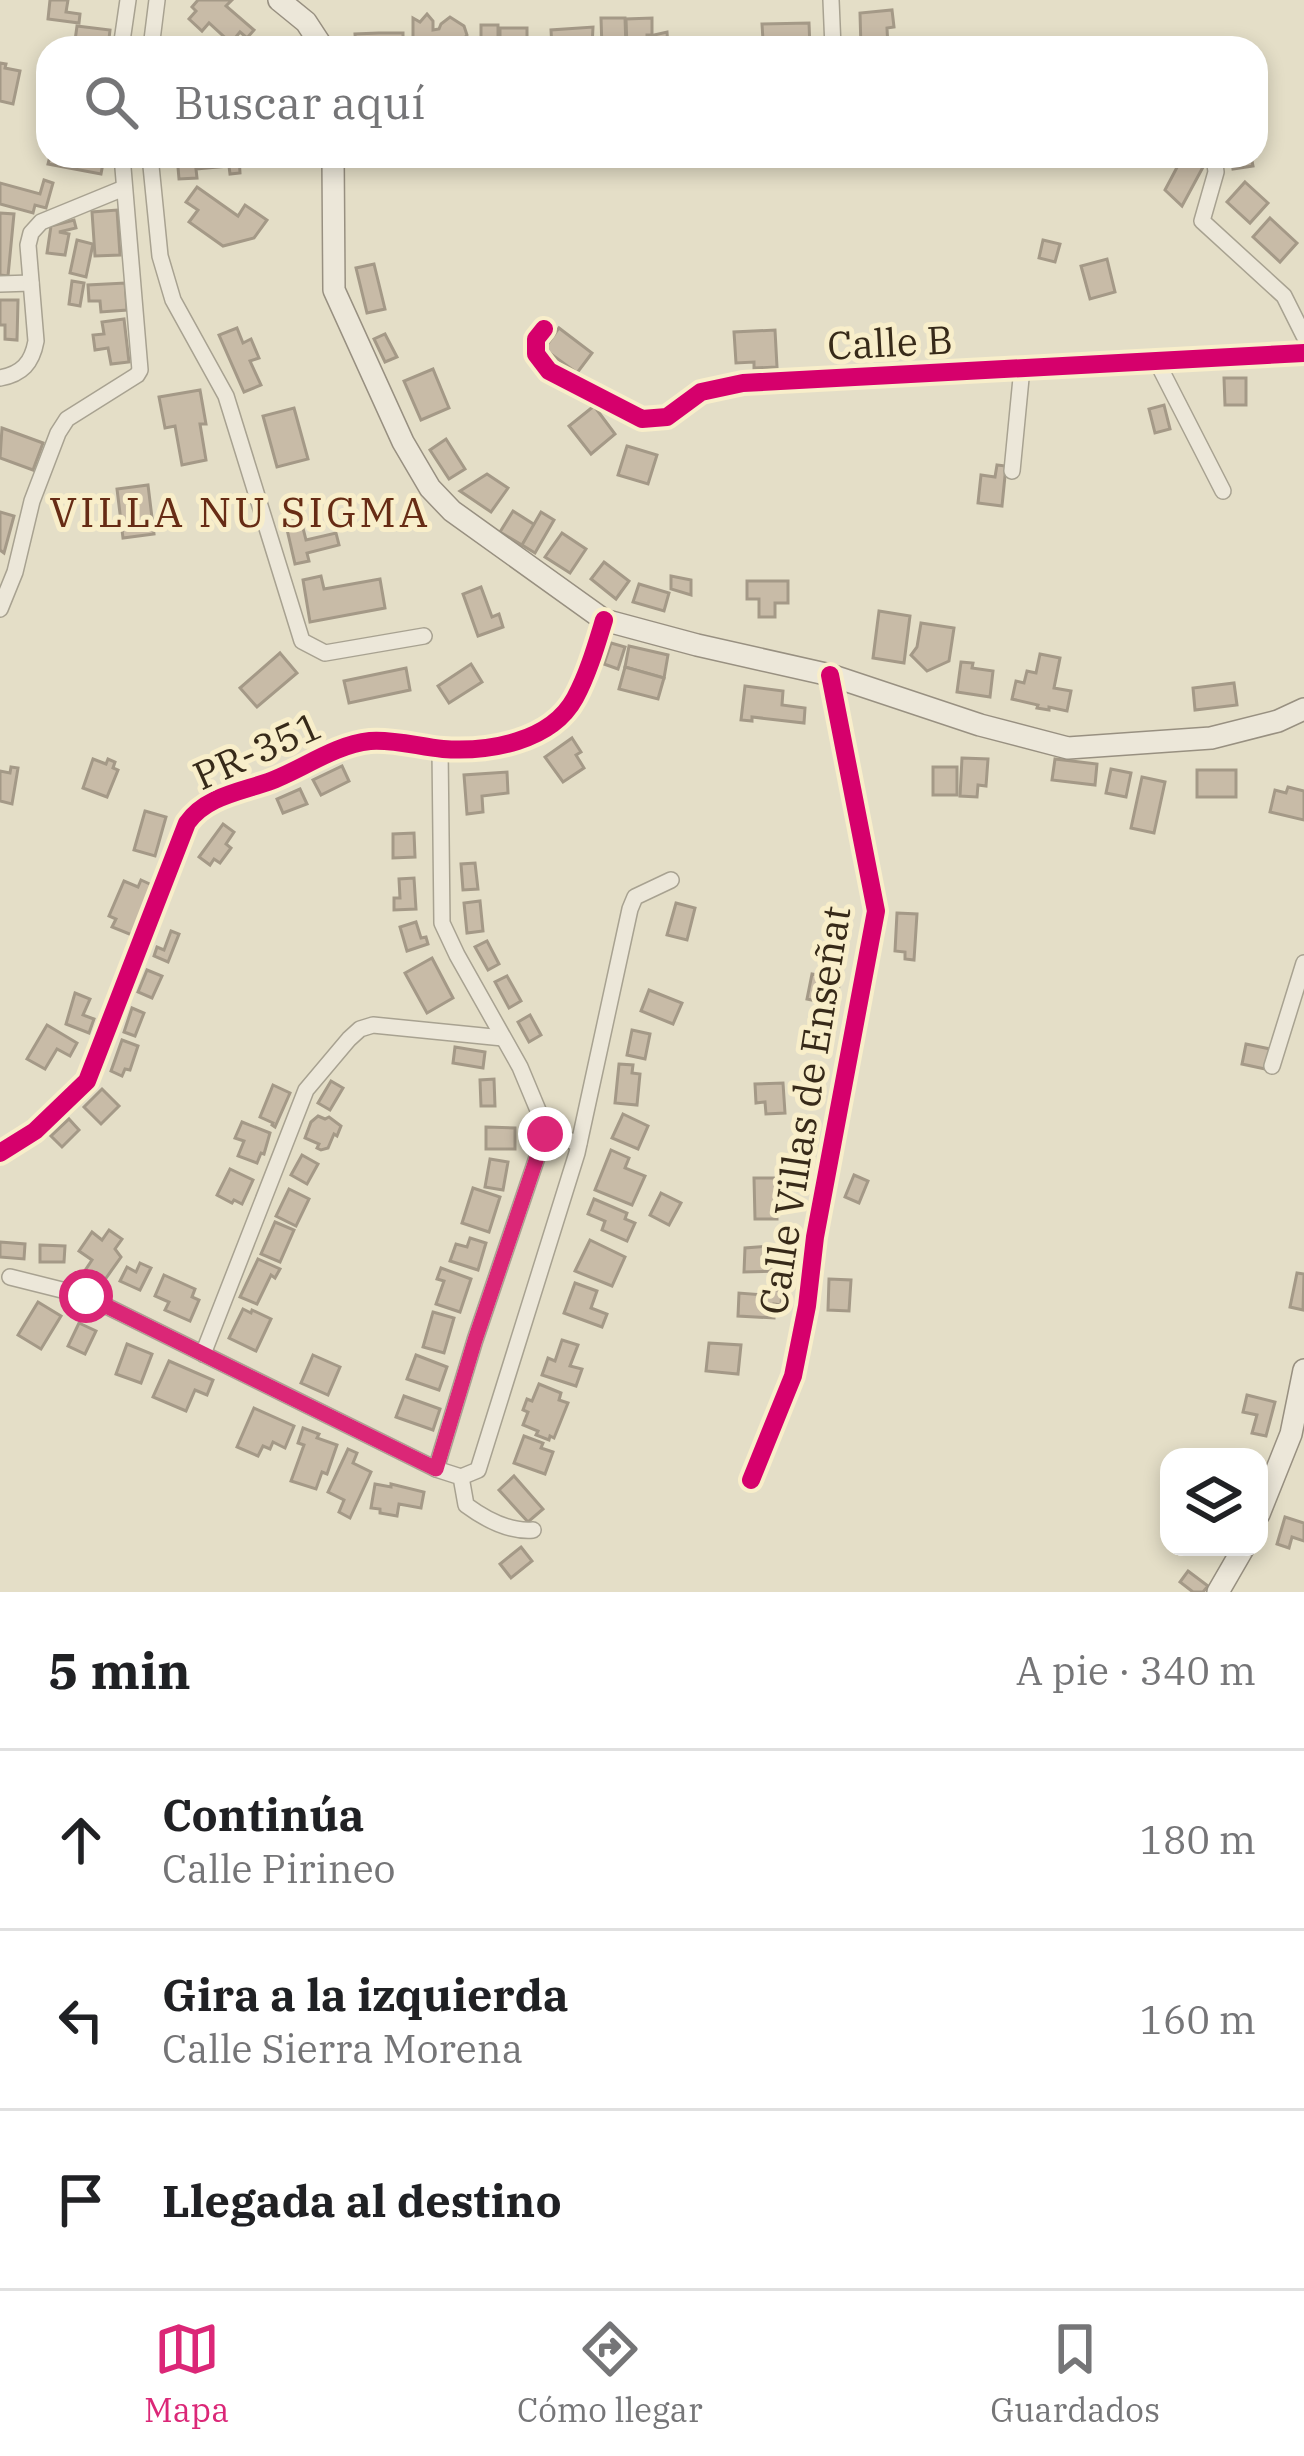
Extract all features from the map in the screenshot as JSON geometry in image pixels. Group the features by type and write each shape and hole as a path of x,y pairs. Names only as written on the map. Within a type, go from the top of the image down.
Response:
{"main road":[{"path":"279,0 315,36"},
{"path":"333,168 334,290 403,442 430,488 452,511 604,620 830,675 980,725 1067,748 1211,738 1278,721 1304,709"},
{"path":"1268,1492 1291,1434 1304,1370"},
{"path":"1218,1592 1239,1556"}],"street":[{"path":"123,36 128,0"},
{"path":"152,36 157,0"},
{"path":"832,0 832,36"},
{"path":"0,609 15,572 32,501 58,434 67,419 140,370 123,168"},
{"path":"151,168 160,256 173,300 226,396 302,641 325,652 424,636"},
{"path":"1216,168 1202,220 1284,296 1304,336"},
{"path":"0,378 20,372 33,355 36,341 28,245 36,226 124,188"},
{"path":"0,284 31,283"},
{"name":"Calle B","path":"544,329 536,339 536,354 550,370 642,419 667,416 701,392 743,383 1304,352"},
{"path":"1157,362 1222,490"},
{"path":"1012,471 1022,368"},
{"name":"PR-351","path":"0,1153 49,1120 87,1081 196,810 296,772 344,746 375,741 461,750 515,743 533,735 561,716 573,701 604,620"},
{"name":"Calle Villas de Enseñat","path":"751,1480 793,1376 876,911 830,675"},
{"path":"436,1469 545,1134 520,1067 442,923 440,749"},
{"path":"10,1277 86,1296 436,1469 461,1478 478,1470 579,1143 630,909 635,897 671,880"},
{"path":"1272,1066 1304,963"},
{"path":"203,1354 306,1090 349,1039 373,1025 503,1038"},
{"path":"545,1134 579,1143"},
{"path":"461,1478 466,1505 484,1519 532,1529"}],"building":[{"path":"50,0 68,0 66,12 80,14 79,23 48,19"},
{"path":"198,0 232,0 226,6 254,30 249,36 240,32 223,36 209,23 202,31 189,19 196,11 192,7"},
{"path":"892,10 894,27 887,28 887,36 861,36 860,13"},
{"path":"427,14 433,30 439,29 450,17 464,26 467,35 413,36 413,18 420,22"},
{"path":"601,18 625,18 626,36 602,36"},
{"path":"652,18 652,35 627,36 626,19"},
{"path":"809,23 810,36 763,36 762,24"},
{"path":"481,25 498,25 498,36 481,36"},
{"path":"77,26 110,30 109,36 76,36"},
{"path":"593,27 593,36 551,36 551,30"},
{"path":"500,28 527,28 527,36 500,36"},
{"path":"403,33 403,36 355,36"},
{"path":"0,63 20,71 13,104 0,101"},
{"path":"69,168 102,168 101,174"},
{"path":"178,168 207,168 196,169 197,178 179,179"},
{"path":"1177,168 1202,168 1182,206 1165,190"},
{"path":"44,180 53,183 46,208 35,205 33,213 0,204 0,183 40,194"},
{"path":"1245,182 1268,203 1250,223 1227,202"},
{"path":"197,187 238,216 245,205 267,220 254,238 223,246 189,222 198,210 186,202"},
{"path":"117,210 120,255 95,256 92,212"},
{"path":"0,213 14,214 8,276 0,275"},
{"path":"1270,218 1297,243 1280,262 1253,237"},
{"path":"74,220 76,228 59,232 69,234 65,255 47,253 51,226"},
{"path":"77,240 93,244 86,277 70,273"},
{"path":"1043,240 1060,244 1055,262 1039,258"},
{"path":"1107,259 1115,292 1090,299 1081,266"},
{"path":"374,264 385,309 367,313 356,268"},
{"path":"72,281 84,283 80,306 69,304"},
{"path":"125,283 127,310 101,312 100,301 89,301 88,285"},
{"path":"0,300 18,300 17,340 5,339"},
{"path":"124,319 129,362 111,364 108,348 95,350 93,335 104,334 102,322"},
{"path":"237,328 243,343 251,339 259,358 250,361 261,385 244,392 219,335"},
{"path":"559,328 592,353 577,373 544,349"},
{"path":"775,330 777,367 736,363 734,332"},
{"path":"385,334 397,357 385,362 374,339"},
{"path":"433,369 449,408 421,420 404,381"},
{"path":"1224,378 1246,378 1246,405 1225,405"},
{"path":"200,390 206,460 182,465 175,426 165,428 159,397"},
{"path":"1164,405 1170,429 1155,433 1149,409"},
{"path":"594,406 615,434 591,454 569,426"},
{"path":"294,408 308,459 277,467 263,416"},
{"path":"2,428 43,443 33,470 0,458"},
{"path":"446,439 465,469 449,479 430,450"},
{"path":"627,446 657,455 648,484 618,475"},
{"path":"997,465 1006,466 1002,506 978,503 981,475 995,477"},
{"path":"487,474 508,488 491,512 460,491"},
{"path":"148,485 154,534 123,538 117,489"},
{"path":"298,508 306,540 336,533 339,545 307,553 309,561 295,564 283,512"},
{"path":"513,511 535,525 522,545 500,532"},
{"path":"0,512 14,516 4,553 0,550"},
{"path":"541,512 554,520 535,553 522,545"},
{"path":"562,533 586,549 570,573 545,557"},
{"path":"604,562 629,581 616,599 591,579"},
{"path":"321,576 324,589 380,579 385,608 310,622 303,580"},
{"path":"671,576 691,580 691,595 671,589"},
{"path":"747,581 788,581 788,603 775,603 775,617 759,617 759,599 747,599"},
{"path":"639,584 669,593 664,611 633,602"},
{"path":"481,587 492,617 499,614 503,627 478,636 463,594"},
{"path":"879,611 910,616 904,663 873,658"},
{"path":"921,623 954,628 949,661 927,671 911,655"},
{"path":"611,643 625,647 618,669 604,664"},
{"path":"629,646 668,655 664,678 625,667"},
{"path":"280,653 297,673 257,707 240,688"},
{"path":"1040,654 1060,658 1054,688 1071,691 1067,711 1012,699 1016,681 1024,683 1027,671 1036,673"},
{"path":"961,662 993,671 990,697 957,692"},
{"path":"471,664 482,682 449,703 438,686"},
{"path":"625,667 664,678 658,699 619,689"},
{"path":"406,668 410,690 349,703 344,681"},
{"path":"1234,683 1237,705 1195,710 1193,688"},
{"path":"745,686 783,691 782,705 805,708 804,723 741,720"},
{"path":"572,738 584,768 563,782 545,757"},
{"path":"962,758 988,759 986,786 978,785 977,797 960,796"},
{"path":"93,759 115,762 113,768 118,770 107,797 83,788"},
{"path":"1055,759 1097,764 1095,785 1052,780"},
{"path":"342,766 349,781 321,795 313,780"},
{"path":"11,767 18,768 12,804 0,801 0,771 10,773"},
{"path":"933,767 957,767 957,795 933,795"},
{"path":"1111,769 1131,773 1126,797 1106,793"},
{"path":"1197,770 1236,770 1236,797 1197,797"},
{"path":"507,772 508,793 482,796 483,812 467,814 464,775"},
{"path":"1142,777 1165,782 1154,833 1131,828"},
{"path":"1288,787 1304,791 1304,820 1270,812 1275,790 1286,793"},
{"path":"300,789 307,804 283,813 277,799"},
{"path":"145,811 166,817 155,856 134,850"},
{"path":"223,824 234,832 226,844 231,848 220,863 214,859 210,865 199,857"},
{"path":"414,833 415,857 393,858 393,834"},
{"path":"475,863 478,889 463,890 461,864"},
{"path":"414,878 416,909 394,910 394,898 400,898 399,879"},
{"path":"141,880 154,886 132,935 112,927 116,919 109,916 124,881 138,887"},
{"path":"480,901 483,931 467,933 464,903"},
{"path":"676,903 695,908 687,940 667,935"},
{"path":"897,913 917,914 914,960 895,951"},
{"path":"416,922 428,944 407,951 400,927"},
{"path":"171,931 179,934 168,962 154,956 157,947 164,950"},
{"path":"487,941 499,964 488,970 475,947"},
{"path":"432,958 453,998 427,1013 405,973"},
{"path":"147,970 162,976 152,998 138,992"},
{"path":"812,974 840,979 836,1005 807,999"},
{"path":"507,976 521,1001 509,1008 495,982"},
{"path":"649,990 682,1003 673,1024 641,1011"},
{"path":"75,993 90,999 83,1015 94,1019 89,1033 66,1024"},
{"path":"132,1008 144,1013 135,1036 124,1032"},
{"path":"530,1015 541,1035 529,1042 518,1022"},
{"path":"47,1025 77,1043 70,1056 57,1049 45,1069 27,1059"},
{"path":"632,1030 650,1034 645,1059 627,1055"},
{"path":"122,1040 138,1046 130,1070 125,1069 122,1076 111,1071"},
{"path":"1246,1044 1270,1049 1265,1069 1242,1064"},
{"path":"455,1047 485,1052 483,1068 453,1063"},
{"path":"619,1064 633,1065 632,1073 640,1074 637,1105 615,1103"},
{"path":"494,1079 495,1106 481,1106 480,1080"},
{"path":"331,1081 343,1088 330,1110 318,1103"},
{"path":"783,1083 785,1113 766,1114 765,1102 756,1103 755,1084"},
{"path":"273,1085 290,1093 275,1127 260,1117"},
{"path":"102,1089 119,1106 101,1124 84,1107"},
{"path":"623,1114 648,1126 638,1149 612,1138"},
{"path":"318,1116 341,1126 328,1148 321,1150 305,1138"},
{"path":"69,1119 79,1130 62,1147 51,1136"},
{"path":"242,1122 270,1133 257,1163 238,1156 244,1141 235,1138"},
{"path":"486,1127 515,1128 515,1149 486,1149"},
{"path":"611,1150 629,1158 625,1168 645,1176 632,1205 595,1190"},
{"path":"302,1155 318,1164 307,1184 291,1175"},
{"path":"490,1159 508,1162 503,1190 485,1187"},
{"path":"230,1169 253,1180 242,1204 217,1195"},
{"path":"854,1175 868,1181 859,1203 845,1197"},
{"path":"754,1178 776,1178 777,1219 755,1219"},
{"path":"473,1188 500,1197 489,1232 462,1223"},
{"path":"289,1189 309,1199 296,1226 276,1216"},
{"path":"661,1193 681,1203 669,1225 650,1215"},
{"path":"594,1199 627,1213 625,1219 635,1223 627,1241 602,1230 605,1221 588,1214"},
{"path":"275,1222 294,1230 280,1262 261,1254"},
{"path":"109,1230 122,1239 115,1249 121,1257 104,1281 91,1273 88,1278 82,1275 92,1260 79,1251 92,1232 102,1240"},
{"path":"470,1238 486,1243 478,1270 450,1261 456,1244 467,1247"},
{"path":"590,1240 625,1257 612,1286 575,1271"},
{"path":"0,1242 25,1244 24,1259 0,1257"},
{"path":"40,1245 65,1246 64,1262 40,1262"},
{"path":"769,1246 771,1255 780,1257 778,1271 744,1272 745,1248"},
{"path":"258,1259 280,1269 275,1278 271,1275 257,1304 240,1297"},
{"path":"140,1263 151,1268 140,1290 120,1281 127,1267 136,1272"},
{"path":"441,1268 471,1279 460,1312 436,1304 444,1281 437,1279"},
{"path":"1297,1273 1304,1274 1303,1310 1290,1307"},
{"path":"164,1275 195,1289 192,1297 199,1300 190,1321 165,1310 169,1302 155,1296"},
{"path":"829,1279 851,1280 849,1311 828,1310"},
{"path":"575,1283 597,1291 591,1308 607,1314 602,1327 564,1313"},
{"path":"765,1289 782,1290 781,1305 774,1304 774,1318 738,1316 739,1293 764,1295"},
{"path":"38,1302 61,1316 41,1349 18,1335"},
{"path":"243,1309 271,1319 256,1351 229,1338"},
{"path":"433,1312 454,1318 444,1353 423,1347"},
{"path":"79,1323 96,1331 85,1354 68,1346"},
{"path":"562,1340 578,1345 570,1366 582,1369 576,1386 542,1375 548,1358 555,1361"},
{"path":"709,1343 741,1345 738,1374 706,1371"},
{"path":"127,1344 152,1354 141,1383 116,1374"},
{"path":"313,1355 340,1367 328,1395 301,1383"},
{"path":"416,1355 447,1367 439,1390 407,1379"},
{"path":"169,1361 213,1380 207,1395 195,1390 186,1411 153,1397"},
{"path":"539,1384 561,1393 559,1400 568,1403 549,1440 523,1425 527,1399 532,1401"},
{"path":"1247,1395 1275,1402 1266,1436 1252,1433 1257,1415 1243,1412"},
{"path":"404,1396 440,1409 433,1430 396,1417"},
{"path":"254,1408 294,1426 285,1448 273,1442 270,1449 263,1446 258,1456 237,1447"},
{"path":"303,1428 337,1445 316,1489 291,1481 304,1445 298,1443"},
{"path":"524,1436 553,1452 545,1474 514,1463"},
{"path":"348,1449 357,1453 353,1463 371,1472 350,1518 339,1512 344,1500 328,1492"},
{"path":"514,1476 543,1509 528,1522 499,1490"},
{"path":"375,1484 424,1492 421,1508 399,1504 397,1516 380,1513 371,1508"},
{"path":"1285,1517 1304,1523 1304,1541 1292,1537 1289,1548 1277,1544"},
{"path":"521,1547 532,1561 511,1578 500,1564"},
{"path":"1188,1571 1208,1586 1203,1592 1193,1592 1180,1582"}],"cycle path":[{"path":"544,329 536,339 536,354 549,371 642,419 667,417 701,392 743,383 1304,353"},
{"path":"0,1153 35,1131 87,1081 194,814 223,796 268,782 356,743 388,741 461,749 499,746 535,734 551,725 575,698 604,620"},
{"path":"751,1480 793,1376 876,911 830,675"}],"district":[{"name":"VILLA NU SIGMA","path":"240,511"}],"route":[{"path":"86,1296 436,1469 545,1134"}]}
